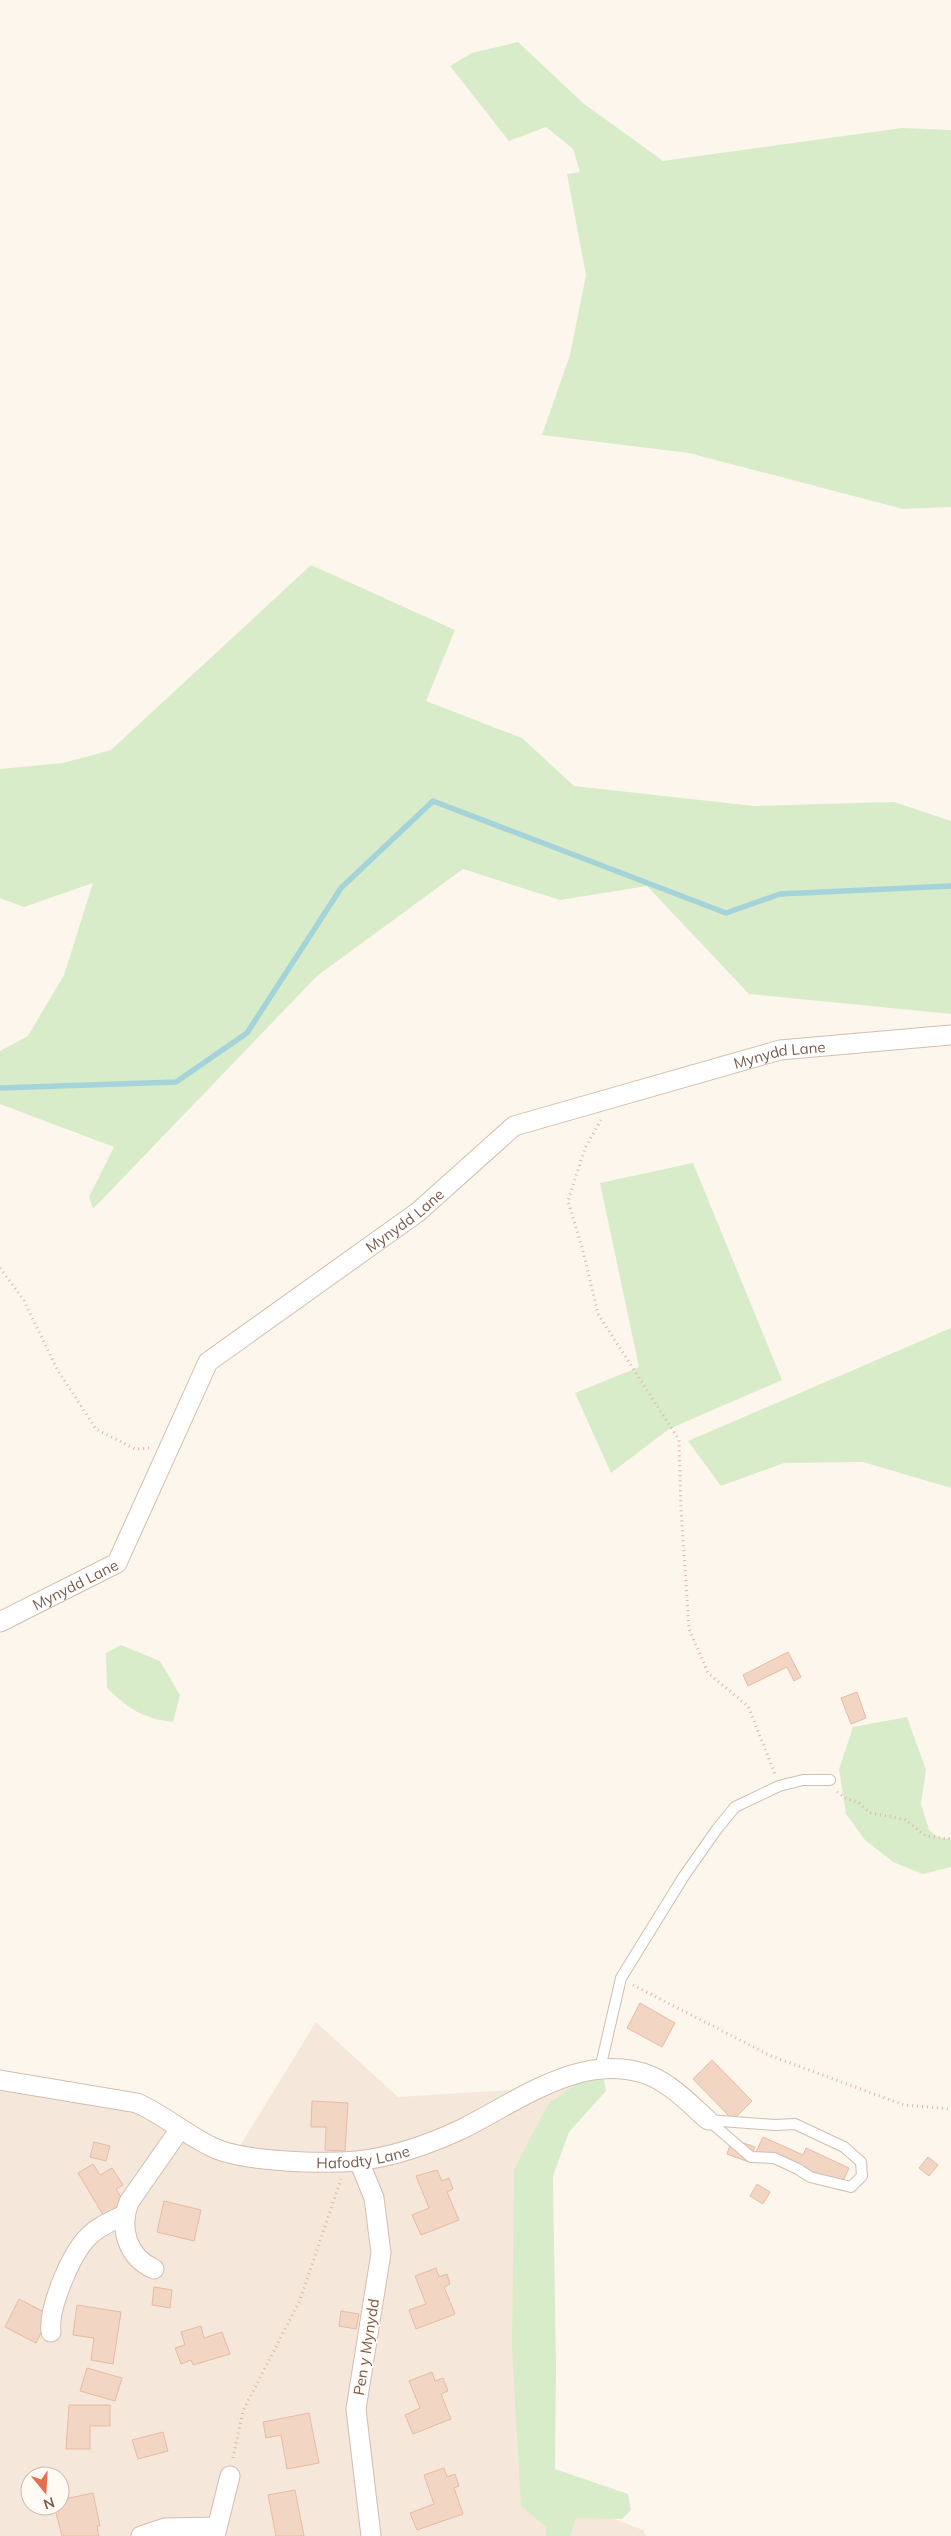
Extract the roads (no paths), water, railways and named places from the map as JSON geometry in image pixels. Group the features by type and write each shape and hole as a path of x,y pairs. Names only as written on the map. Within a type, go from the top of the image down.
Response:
{"street":[{"name":"Mynydd Lane","path":"0,1622 117,1563 208,1362 418,1212 514,1126 780,1050 951,1036"},
{"name":"Hafodty Lane","path":"0,2080 137,2104 156,2112 214,2149 280,2160 352,2161 414,2148 460,2129 546,2084 578,2073 600,2069 632,2070 653,2076 683,2098 708,2120"},
{"path":"154,2269 138,2259 132,2249 125,2236 124,2214 129,2202 180,2129"},
{"name":"Pen y Mynydd","path":"352,2161 374,2198 381,2253 356,2409 371,2536"},
{"path":"51,2332 52,2310 79,2247 89,2235 124,2214"},
{"path":"141,2536 160,2529 216,2532 230,2476"}],"lane":[{"path":"600,2069 621,1978 684,1876 717,1829 735,1807 780,1786 803,1780 830,1780"},
{"path":"708,2120 775,2125 795,2124 844,2147 861,2162 862,2176 851,2186 832,2184 810,2177 774,2158 751,2157 708,2120"}],"waterway":[{"path":"0,1088 176,1082 247,1033 341,888 433,801 726,913 780,894 951,886"}]}
